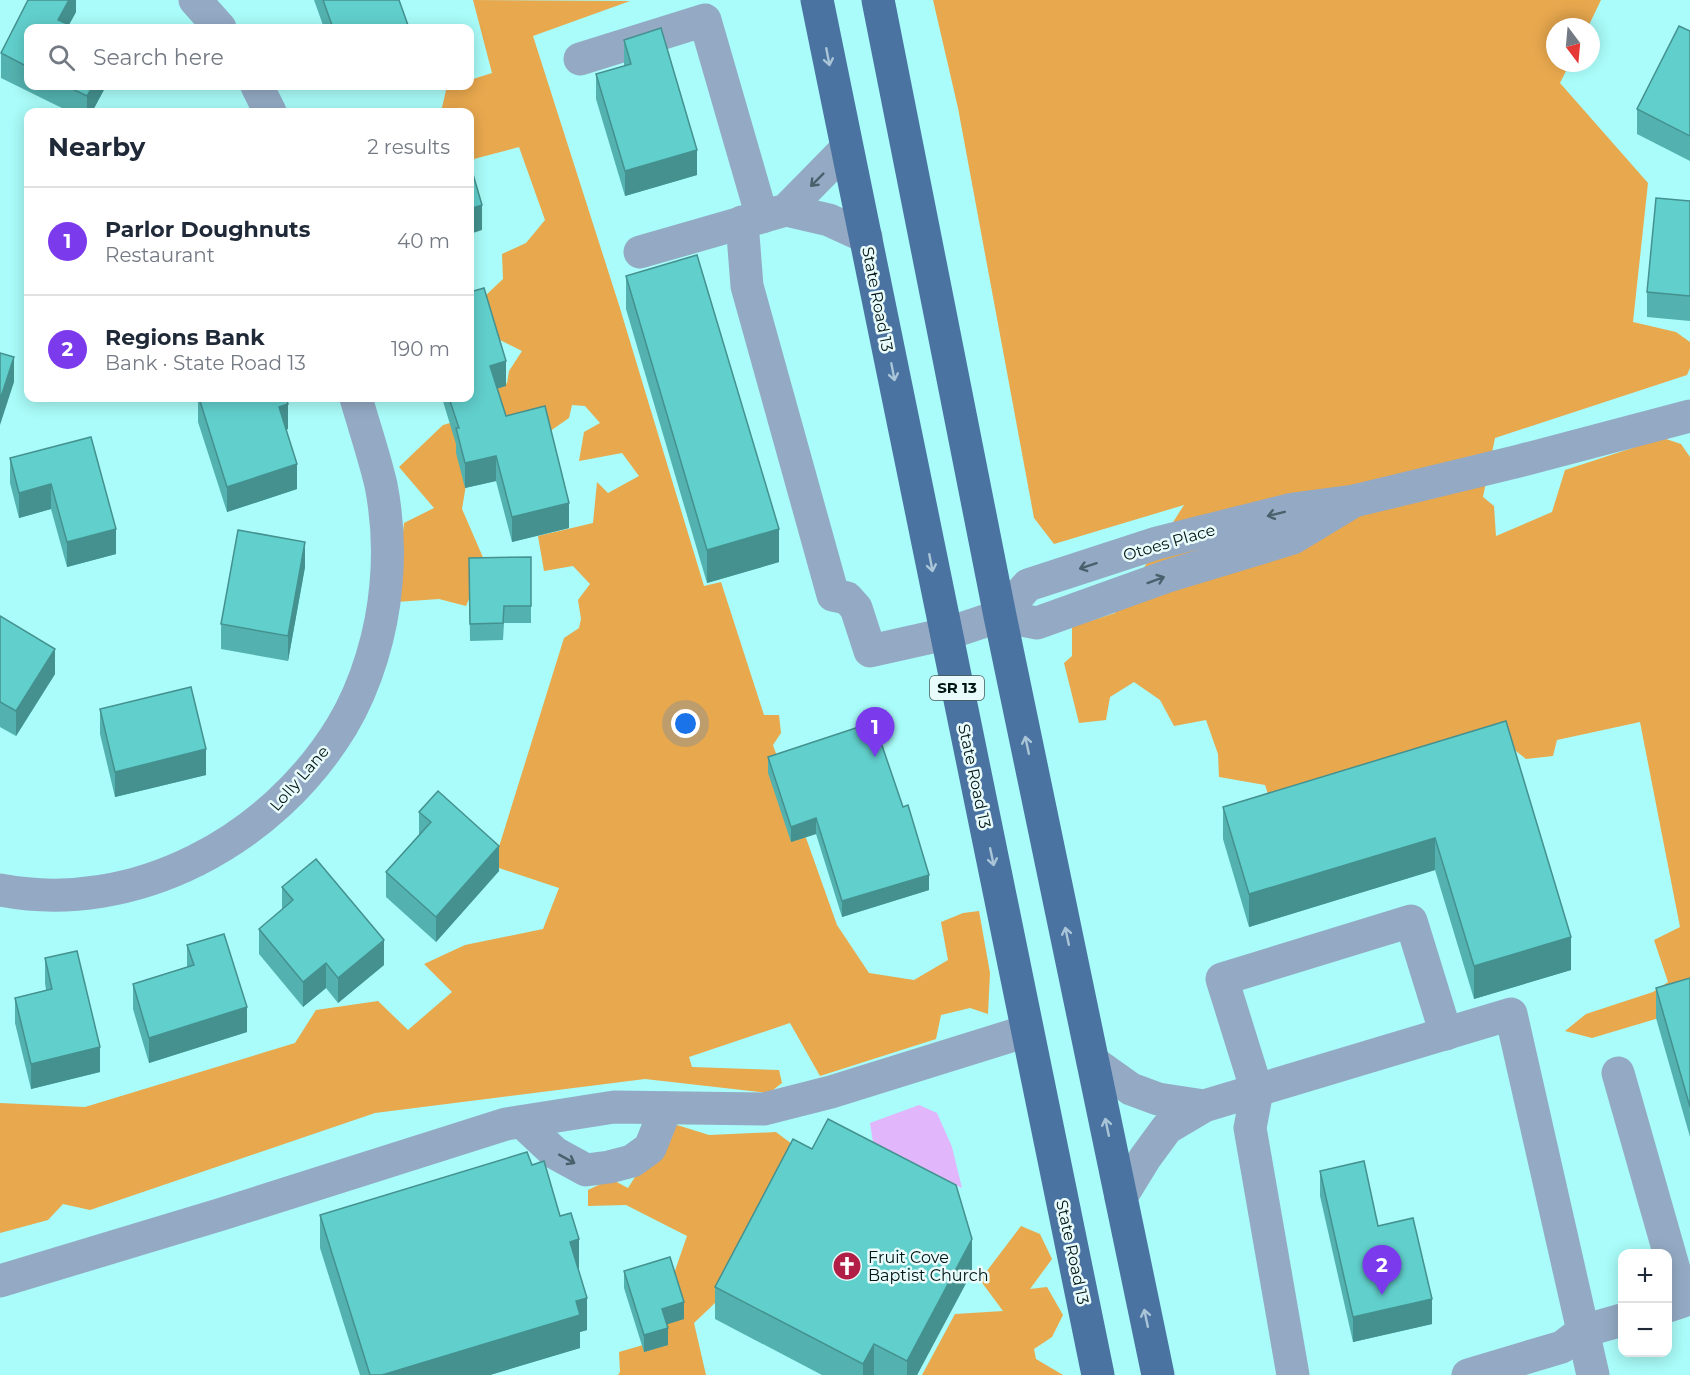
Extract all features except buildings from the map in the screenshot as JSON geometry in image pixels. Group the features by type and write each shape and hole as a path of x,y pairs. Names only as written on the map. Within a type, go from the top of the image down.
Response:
{"main road":[{"name":"State Road 13","path":"817,0 1098,1375"},
{"path":"857,0 900,108"},
{"path":"878,0 1000,616 1158,1375"}],"street":[{"path":"195,0 216,24"},
{"path":"580,58 705,20 763,216"},
{"path":"259,90 268,108"},
{"path":"763,216 846,149"},
{"path":"640,252 763,216 830,220 866,237"},
{"name":"Otoes Place","path":"763,216 747,286 833,595 847,598 856,608 870,651 946,634 1000,616 1028,585 1157,543 1293,509 1354,501 1520,461 1690,416"},
{"name":"Lolly Lane","path":"0,890 45,894 87,893 127,886 167,874 205,857 242,834 276,807 319,760 343,724 364,679 378,632 386,584 387,534 381,485 357,402"},
{"path":"1293,1375 1250,1128 1257,1091 1222,979 1411,921 1446,1034"},
{"path":"1121,1197 1167,1128 1204,1106 1511,1014 1593,1375"},
{"path":"0,1281 506,1124 614,1107 764,1109 831,1092 1027,1031"},
{"path":"1093,1062 1131,1089 1158,1099 1204,1106"},
{"path":"1618,1073 1683,1302 1672,1305"},
{"path":"522,1122 555,1153 586,1170 632,1161 650,1148 666,1108"},
{"path":"1468,1375 1562,1347 1583,1331 1618,1321"}],"shaded area":[{"path":"473,0 630,1 533,36 619,305 704,586 721,582 764,715 779,715 781,733 773,745 837,925 869,973 914,980 948,960 941,922 963,913 979,911 990,973 988,1014 970,1008 941,1015 936,1039 820,1076 790,1023 689,1057 692,1067 779,1070 782,1083 769,1093 645,1079 375,1113 90,1210 63,1204 48,1220 0,1233 0,1103 85,1107 295,1043 316,1010 378,1001 408,1030 452,992 424,964 465,945 543,929 559,888 493,866 564,638 579,628 581,619 578,600 590,584 573,566 544,571 538,536 593,523 597,482 608,493 639,476 622,453 579,461 584,432 600,423 585,406 572,405 569,418 533,443 467,479 462,509 485,562 466,606 439,599 396,602 404,523 434,508 399,467 443,425 497,410 492,391 507,383 509,371 522,351 498,339 485,296 503,279 502,254 526,243 545,220 519,147 474,159 474,108 442,108 446,90 474,90 474,79 492,73"},
{"path":"933,0 1601,0 1592,18 1546,18 1546,72 1566,72 1560,83 1648,183 1633,322 1676,332 1690,342 1690,368 1687,375 1495,438 1483,497 1494,506 1496,536 1552,512 1565,470 1663,438 1681,444 1690,457 1690,990 1659,1018 1592,1038 1565,1031 1586,1014 1653,992 1668,982 1654,940 1680,927 1640,722 1557,740 1553,756 1526,759 1506,743 1269,797 1265,785 1219,777 1218,754 1206,720 1174,726 1160,700 1134,682 1110,697 1106,720 1079,723 1064,663 1072,656 1072,627 1115,613 1184,505 1054,544 1034,518 958,108"},
{"path":"919,1105 937,1113 952,1147 962,1188 873,1142 870,1123"},
{"path":"677,1125 709,1135 776,1132 796,1147 715,1303 694,1323 706,1375 618,1375 620,1372 619,1352 650,1343 687,1236 626,1205 588,1206 588,1190 611,1179 628,1188 635,1177 649,1168"},
{"path":"1021,1226 1040,1234 1052,1259 1030,1289 1047,1287 1063,1315 1052,1337 1034,1349 1036,1359 1063,1375 922,1375 955,1314 1003,1311 980,1280"}],"place":[{"name":"Parlor Doughnuts","path":"875,757"},
{"name":"Fruit Cove Baptist Church","path":"847,1266"},
{"name":"Regions Bank","path":"1382,1295"}]}
